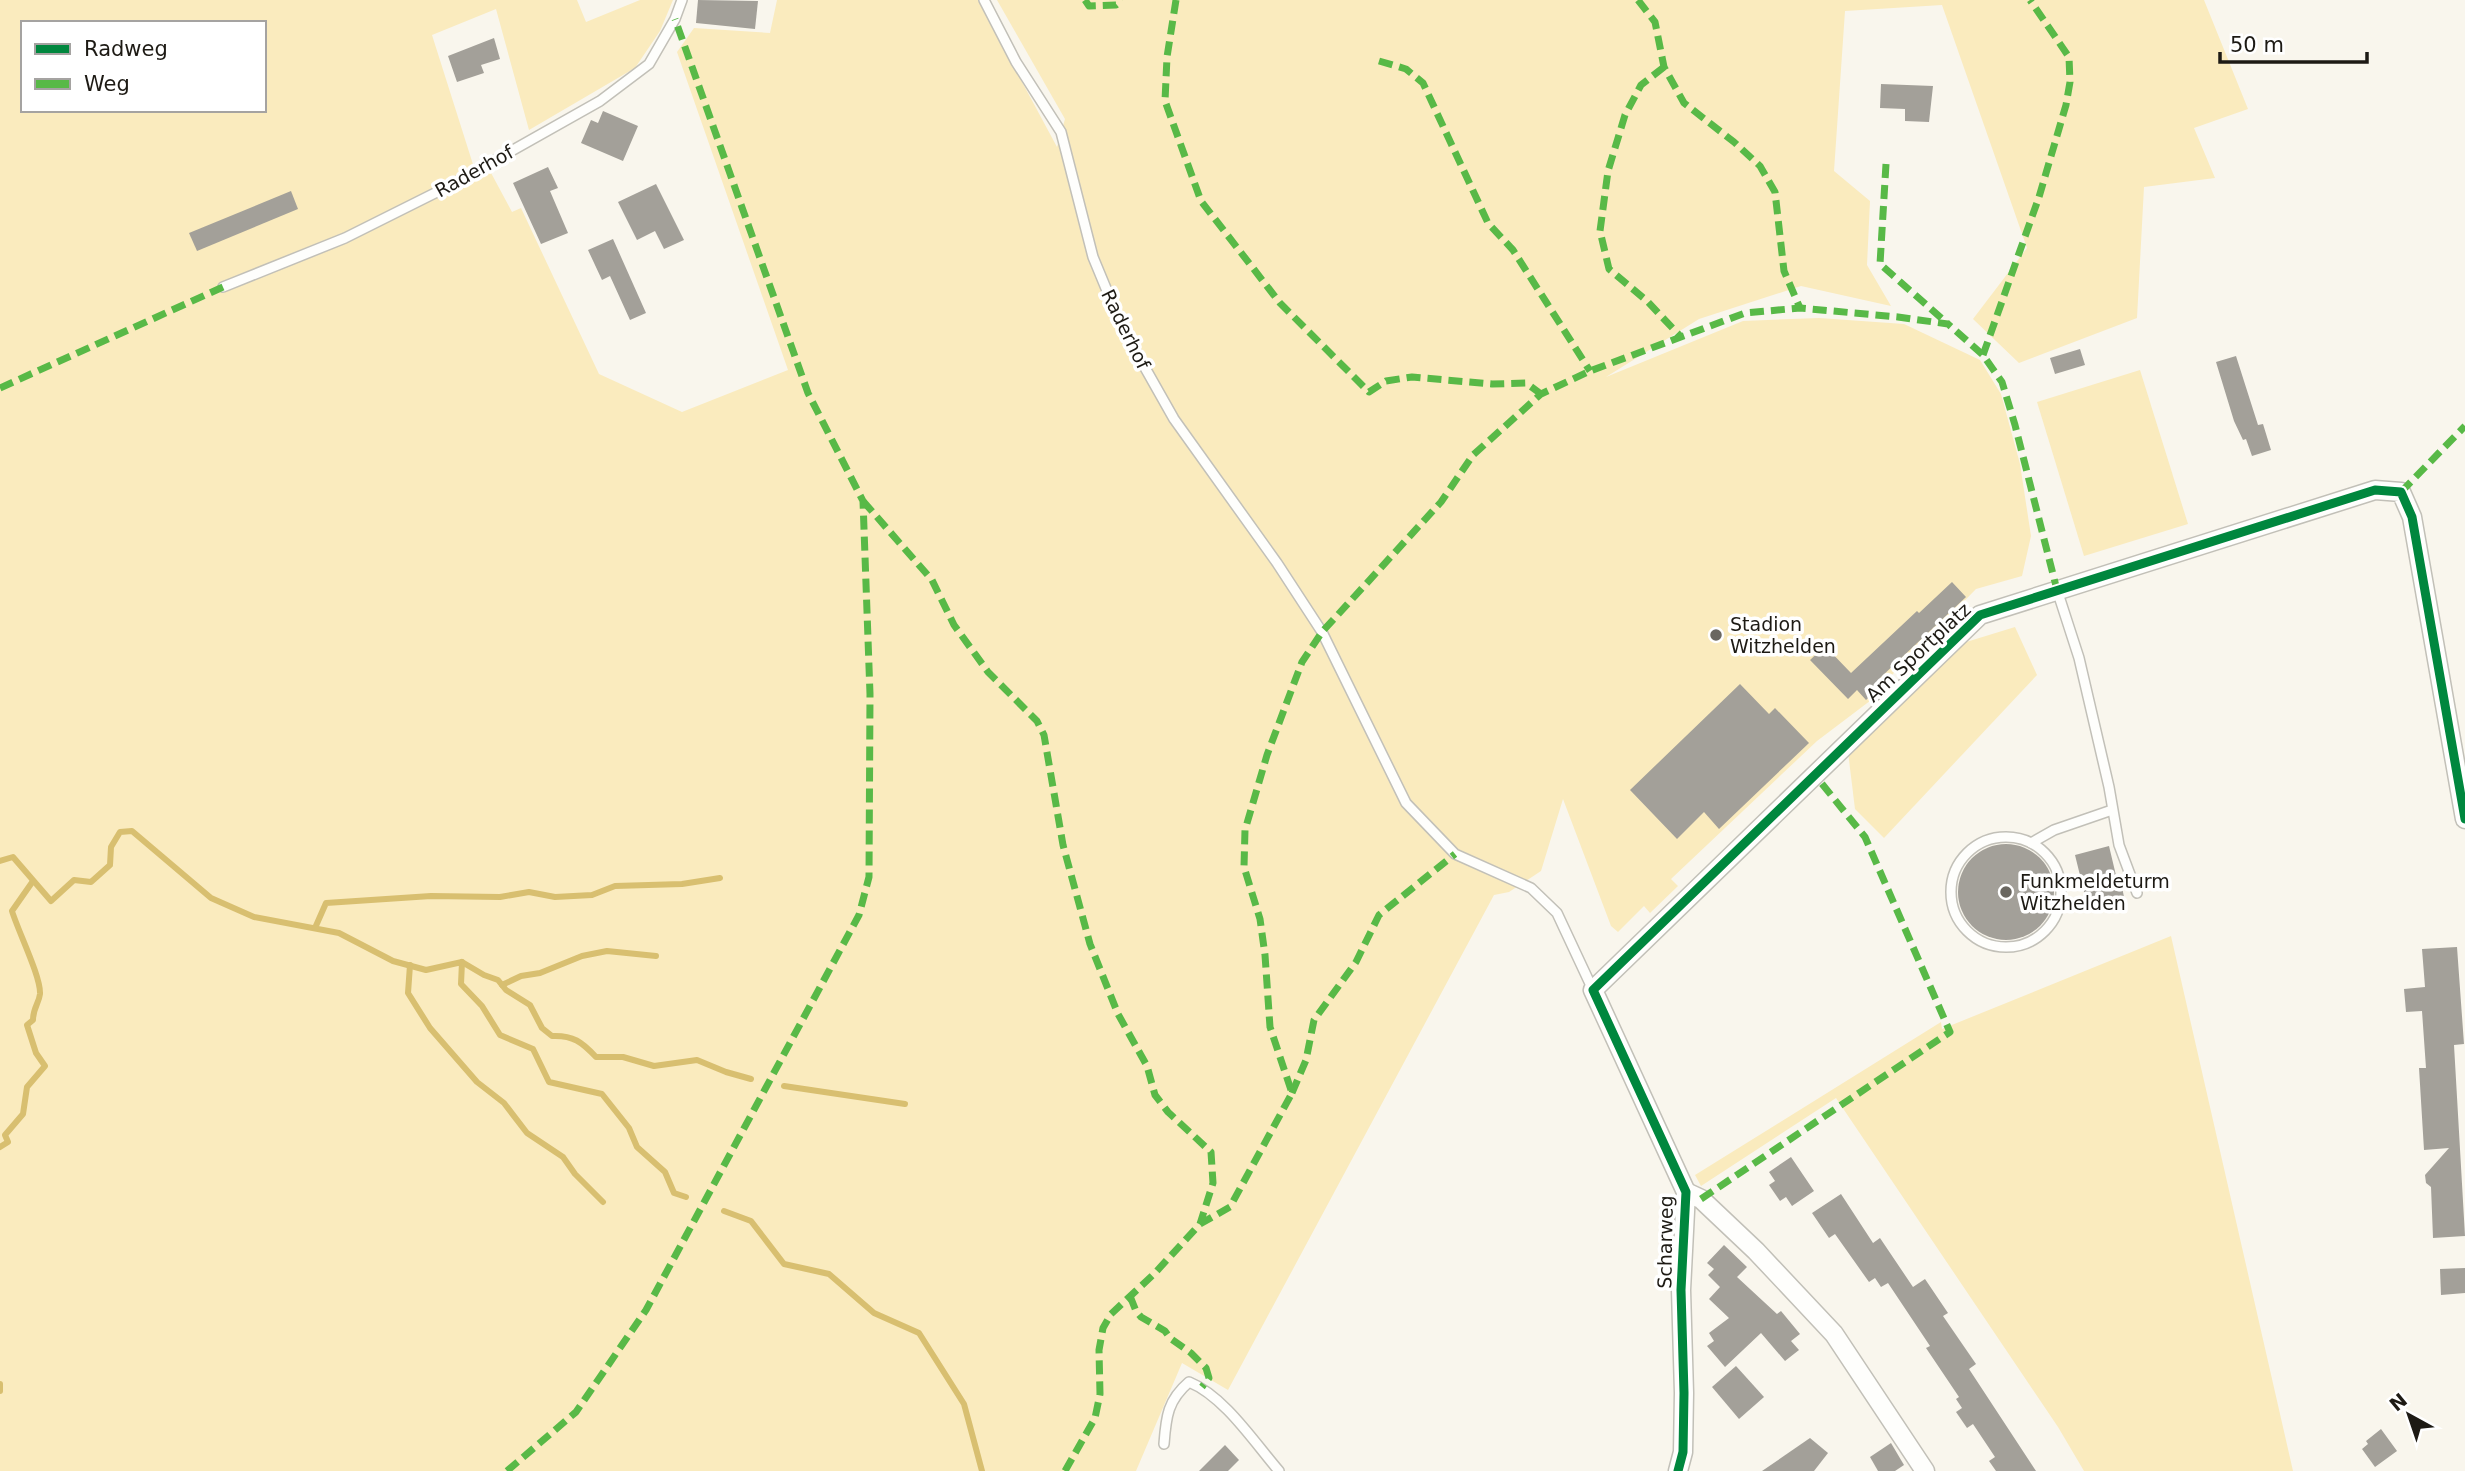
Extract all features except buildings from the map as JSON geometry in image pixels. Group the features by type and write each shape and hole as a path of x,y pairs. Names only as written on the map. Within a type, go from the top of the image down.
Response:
{"street":[{"name":"Am Sportplatz","path":"1593,990 1980,615 2375,489 2401,492 2412,516 2465,819"},
{"name":"Scharweg","path":"1593,990 1686,1192 1681,1290 1684,1441 1678,1471"},
{"name":"Scharweg","path":"1686,1192 1702,1199 1756,1251 1834,1334 1925,1471"}],"lane":[{"name":"Raderhof","path":"223,287 345,238 451,184 600,100 649,64 675,19 682,0"},
{"name":"Raderhof","path":"984,0 1016,62 1061,132 1093,257 1122,327 1174,419 1277,563 1322,632 1406,803 1455,854 1531,888 1558,913 1593,990"},
{"path":"2057,590 2079,659 2109,787 2119,845 2137,893"},
{"path":"2031,843 2051,860 2057,872 2061,898 2058,911 2043,933 2033,940 2007,947 1981,941 1961,924 1951,899 1954,873 1969,851 1992,839 2005,837 2031,843 2054,830 2112,810"},
{"path":"1164,1444 1166,1417 1176,1393 1189,1382 1202,1387 1215,1397 1279,1471"}],"shaded area":[{"path":"0,0 577,0 586,22 640,0 673,0 660,31 635,68 529,130 496,9 432,35 477,177 490,171 512,212 521,208 599,374 682,412 788,370 677,52 694,28 770,33 777,0 978,0 1057,147 1065,119 997,0 2204,0 2248,109 2194,128 2215,178 2144,187 2137,318 2019,363 1973,319 2027,248 1942,5 1845,11 1834,171 1870,201 1867,265 1891,306 1801,286 1699,319 1606,377 1743,321 1819,318 1904,324 1980,360 2001,394 2020,464 2031,536 2022,576 1976,589 1887,680 1891,685 1817,741 1671,879 1678,886 1650,913 1644,906 1618,932 1611,926 1563,799 1541,871 1509,892 1494,895 1228,1390 1182,1363 1136,1471 0,1471"},
{"path":"2140,370 2188,524 2084,556 2037,402"},
{"path":"2015,627 2037,675 1884,838 1855,809 1848,752 1963,643"},
{"path":"2171,936 2293,1471 2084,1471 2058,1427 1836,1098 1701,1186 1695,1175 1941,1022 1942,1029"}],"waterway":[{"path":"0,861 13,857 51,901 74,880 91,882 110,865 111,847 120,832 132,831 211,898 254,917 339,933 393,961 426,970 462,962 461,984 482,1006 500,1035 533,1049 549,1082 602,1094 629,1128 637,1147 665,1172 674,1193 686,1197"},
{"path":"315,928 326,903 431,896 500,897 529,892 555,897 592,895 615,886 682,884 720,878"},
{"path":"0,1147 8,1142 5,1135 23,1114 27,1087 45,1066 36,1053 27,1025 33,1020 40,994 39,986 12,911 33,881"},
{"path":"502,985 582,956 607,951 656,956"},
{"path":"462,962 498,980 506,990 530,1005 542,1028 552,1036 577,1040 596,1057 623,1057 654,1066 697,1060 751,1079"},
{"path":"410,965 408,993 430,1028 477,1082 504,1103 527,1133 563,1157 575,1174 603,1202"},
{"path":"784,1086 905,1104"},
{"path":"724,1211 751,1221 784,1264 829,1274 874,1313 919,1333 964,1404 982,1471"},
{"path":"0,1384 0,1391"}],"marked path":[{"path":"1085,0 1089,6 1116,5 1122,0"},
{"path":"1176,0 1167,57 1165,101 1201,201 1280,303 1369,392 1386,381 1412,377 1492,384 1526,383 1541,394"},
{"path":"1638,0 1655,22 1664,67 1684,103 1760,166 1775,192 1784,271 1800,308"},
{"path":"1983,355 2039,197 2066,105 2070,82 2069,57 2030,0"},
{"path":"507,1471 576,1412 646,1310 859,915 869,877 870,694 863,501 808,393 675,19"},
{"path":"1379,61 1406,69 1423,83 1488,223 1513,250 1590,371"},
{"path":"1664,67 1641,85 1625,115 1608,171 1600,231 1609,269 1647,301 1680,336"},
{"path":"1886,164 1880,264 1948,324"},
{"path":"0,388 223,287"},
{"path":"1065,1471 1095,1418 1100,1394 1099,1350 1103,1328 1111,1314 1154,1274 1200,1224 1230,1207 1292,1093 1270,1027 1260,919 1244,867 1245,830 1267,755 1302,662 1322,632 1441,502 1473,455 1541,394 1590,371 1745,313 1800,308 1948,324 1983,355 2002,382 2057,590"},
{"path":"2401,492 2465,426"},
{"path":"863,501 932,580 954,625 988,672 1037,721 1044,735 1063,845 1090,944 1118,1014 1147,1066 1155,1095 1168,1112 1211,1152 1213,1183 1200,1224"},
{"path":"1701,1199 1950,1032 1865,837 1814,774"},
{"path":"1292,1093 1306,1060 1314,1020 1356,962 1379,915 1455,854"},
{"path":"1130,1296 1141,1317 1165,1331 1206,1368 1209,1378 1202,1387"}],"cycle path":[{"path":"1678,1471 1683,1452 1681,1290 1686,1192 1593,990 1980,615 2375,490 2401,492 2412,517 2465,819"}],"place":[{"name":"Stadion Witzhelden","path":"1716,635"},
{"name":"Funkmeldeturm Witzhelden","path":"2006,892"}]}
